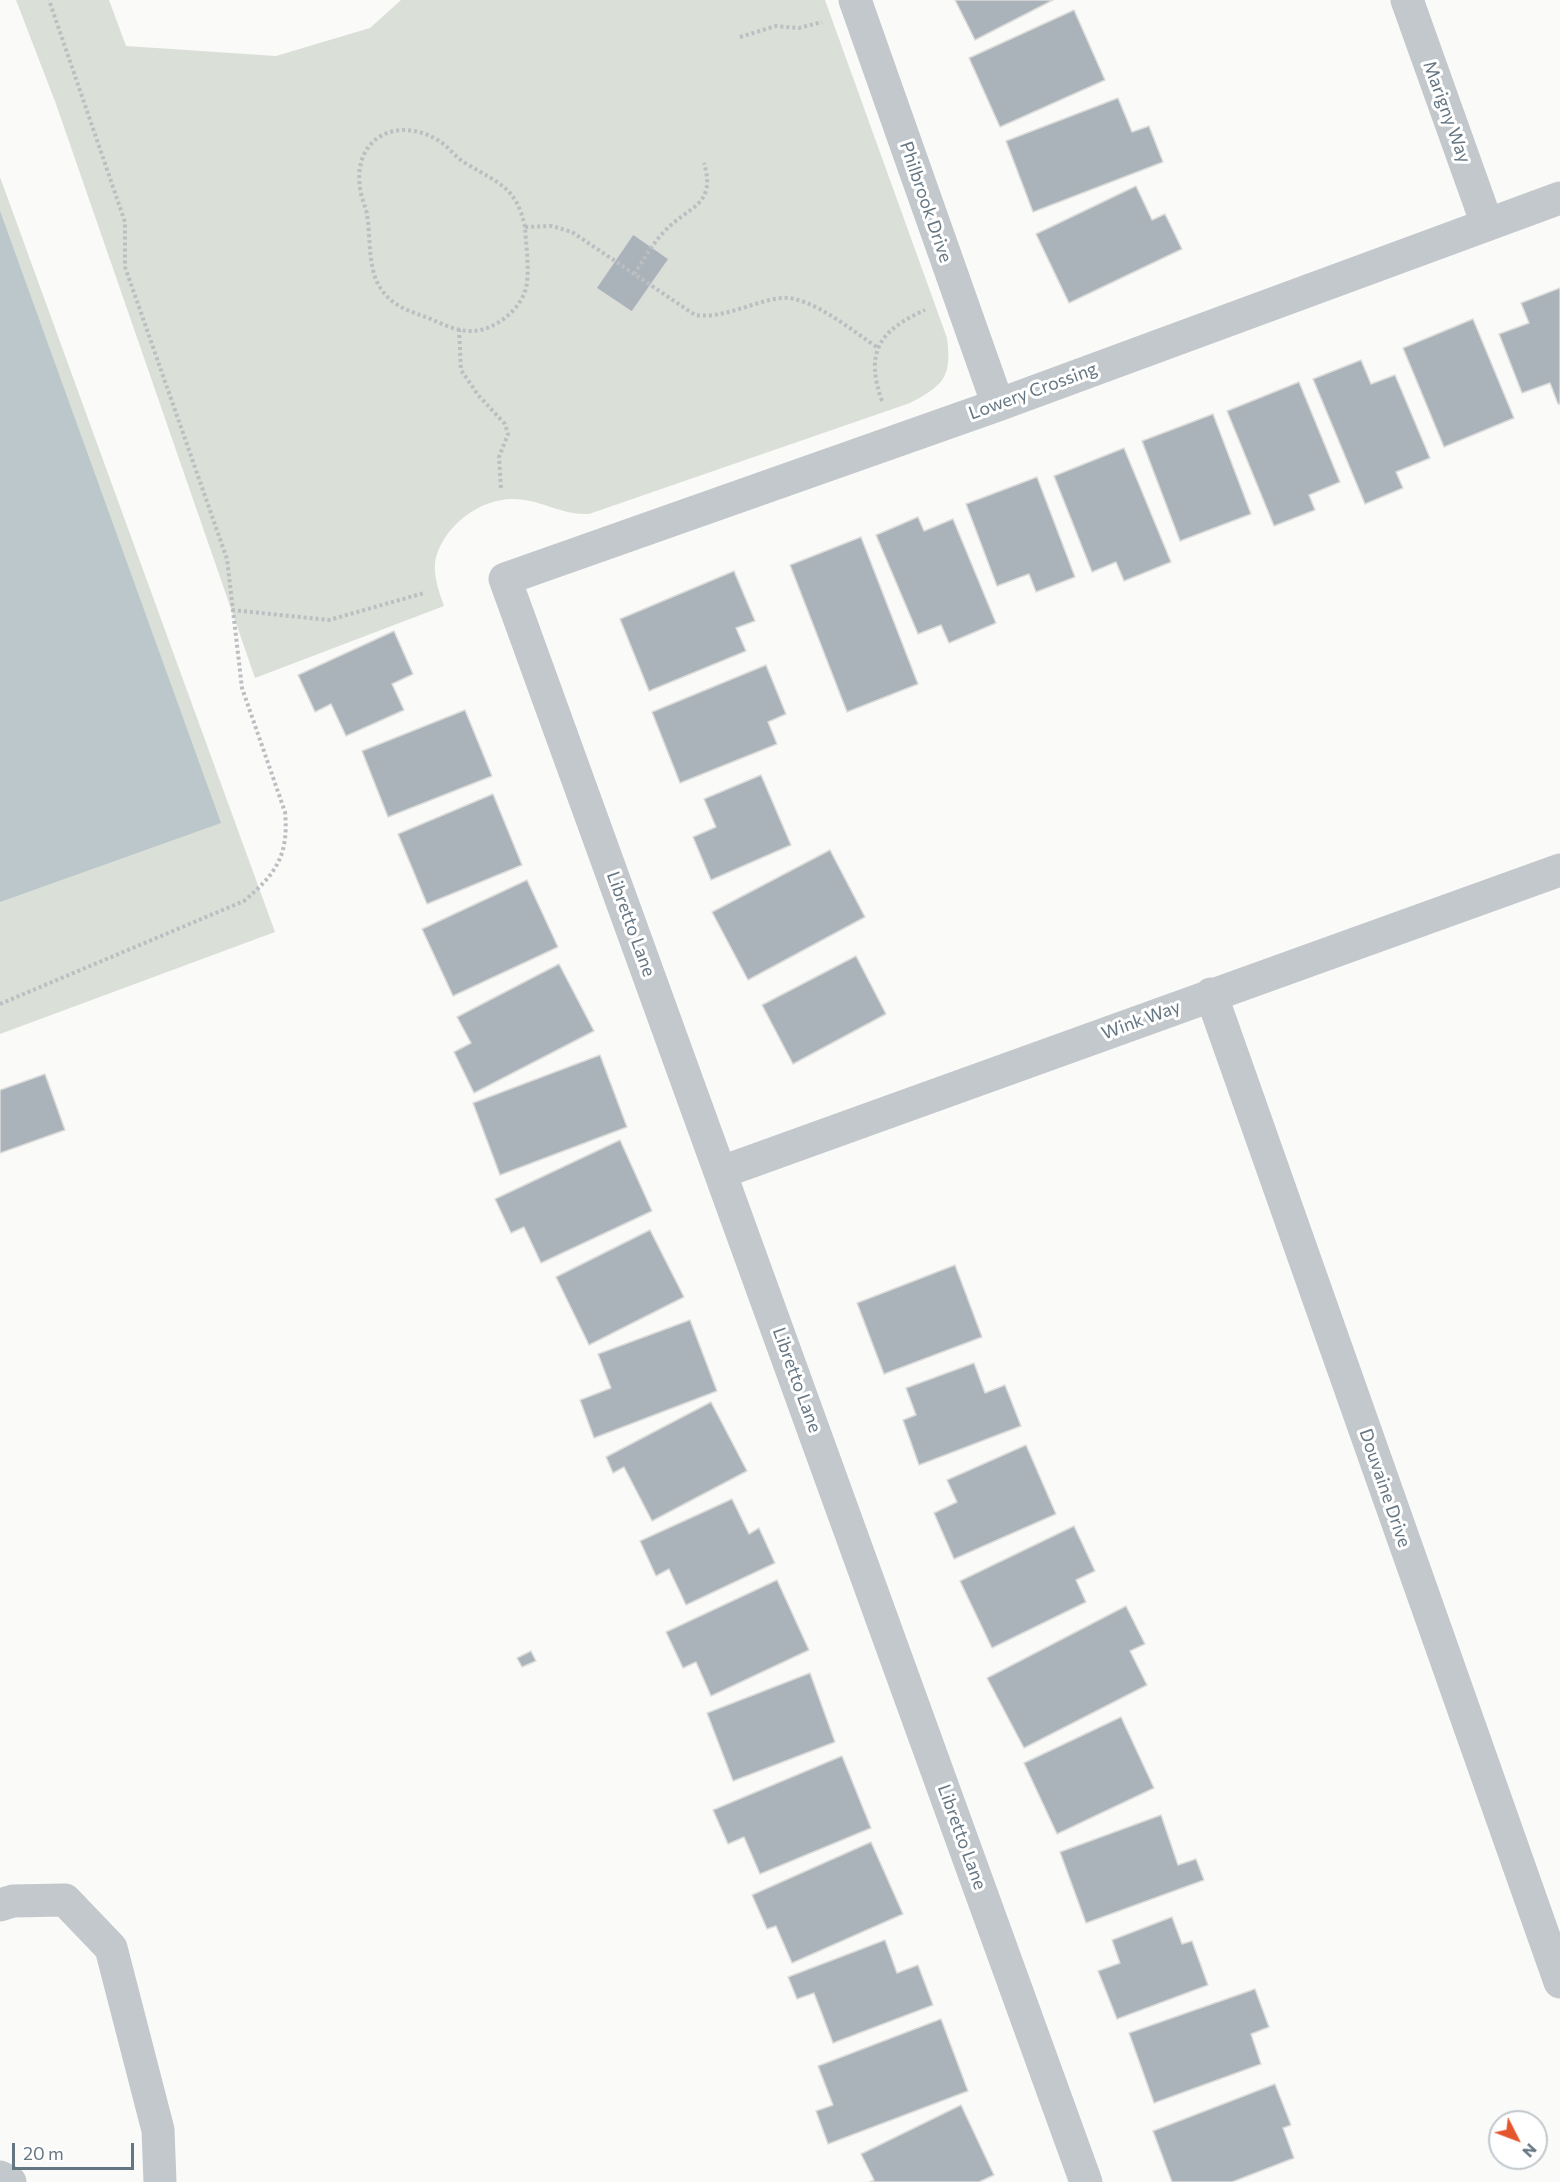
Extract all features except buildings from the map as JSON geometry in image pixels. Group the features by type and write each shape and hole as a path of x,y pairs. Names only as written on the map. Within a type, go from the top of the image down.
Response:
{"street":[{"name":"Philbrook Drive","path":"855,0 998,405"},
{"name":"Marigny Way","path":"1407,0 1487,224"},
{"name":"Lowery Crossing","path":"505,579 998,405 1560,198"},
{"name":"Libretto Lane","path":"505,579 722,1172 1086,2182"},
{"name":"Wink Way","path":"722,1172 1560,870"},
{"name":"Douvaine Drive","path":"1211,994 1560,1982"},
{"path":"0,1905 13,1901 65,1900 111,1948 158,2130 160,2182"},
{"path":"0,2177 10,2182"}],"path":[{"path":"0,1004 244,901 267,882 281,860 287,832 285,812 242,688 226,559 125,267 125,222 49,0"},
{"path":"740,37 776,26 799,28 822,22"},
{"path":"399,128 415,130 434,138 449,147 464,163 502,183 514,195 525,227 527,282 522,298 512,312 496,324 474,331 459,329 400,308 380,287 371,260 369,227 360,188 365,151 385,132 399,128"},
{"path":"634,274 664,231 697,206 706,195 709,180 704,163"},
{"path":"525,227 552,226 572,232 695,315 709,317 783,298 803,302 822,310 878,348"},
{"path":"882,401 874,378 873,364 878,348 897,325 925,310"},
{"path":"459,329 461,370 478,395 505,424 508,434 499,457 501,489"},
{"path":"232,610 329,620 424,593"}],"shaded area":[{"path":"16,0 109,0 126,46 276,56 370,28 401,0 825,0 947,338 946,371 938,385 910,403 589,514 569,512 523,500 501,500 488,503 456,524 441,545 436,557 435,570 444,606 255,678 56,104"},
{"path":"0,177 275,932 0,1034"},
{"path":"0,211 221,823 0,902"}]}
